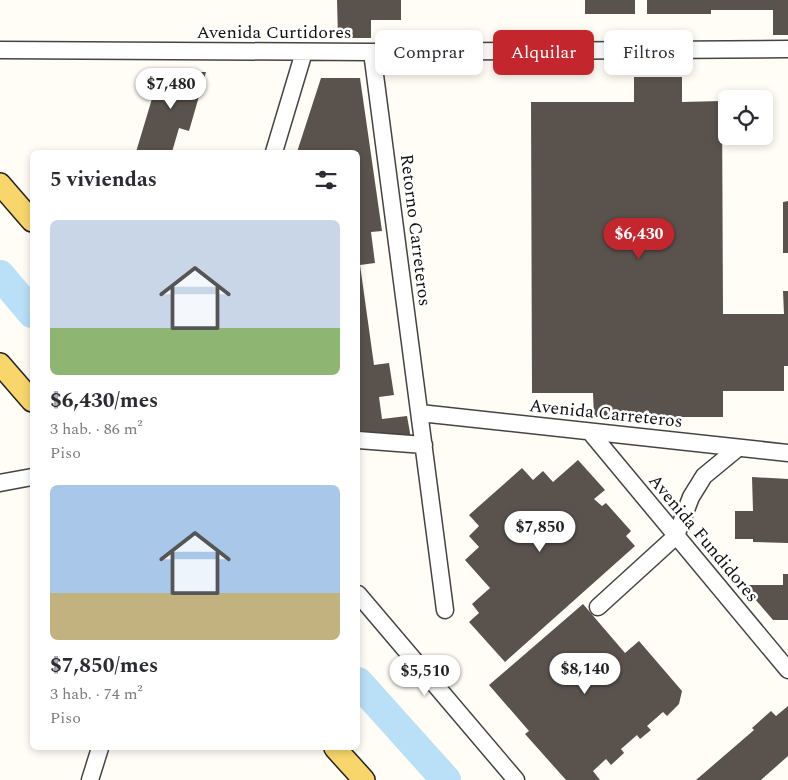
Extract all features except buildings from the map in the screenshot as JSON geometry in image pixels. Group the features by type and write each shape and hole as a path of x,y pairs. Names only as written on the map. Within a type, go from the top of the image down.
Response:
{"main road":[{"path":"0,184 30,219"},
{"path":"0,364 8,380 30,398"},
{"path":"337,750 364,780"}],"street":[{"name":"Avenida Curtidores","path":"0,50 372,52 788,50"},
{"path":"275,150 304,52"},
{"name":"Retorno Carreteros","path":"372,52 445,610"},
{"name":"Avenida Carreteros","path":"420,413 788,453"},
{"name":"Avenida Fundidores","path":"590,432 788,670"},
{"path":"360,440 424,445"},
{"path":"598,607 676,536 690,497 704,476 738,448"},
{"path":"0,483 30,477"},
{"path":"360,596 516,780"},
{"path":"90,780 99,750"}],"waterway":[{"path":"0,275 30,311"},
{"path":"360,684 446,780"}]}
